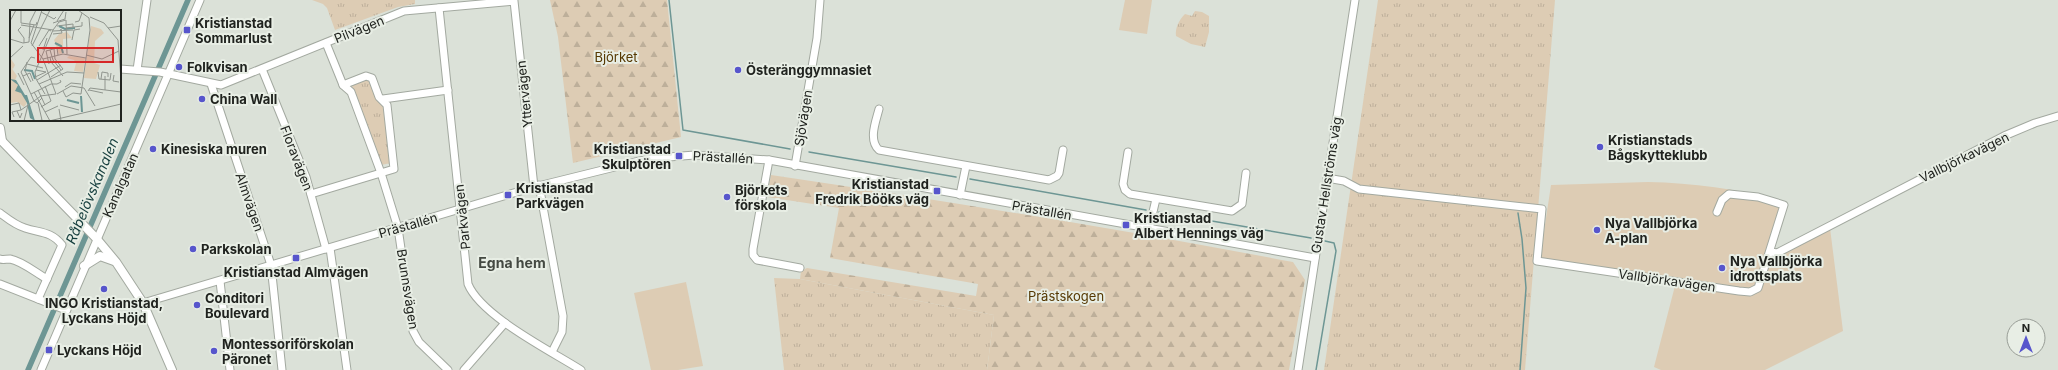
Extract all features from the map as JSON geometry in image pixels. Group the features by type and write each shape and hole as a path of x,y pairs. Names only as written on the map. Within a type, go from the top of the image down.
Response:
{"main road":[{"path":"0,128 1,140 86,227 116,262 143,304 172,370"},
{"path":"84,266 100,256 116,262"}],"street":[{"path":"137,70 147,0"},
{"name":"Kanalgatan","path":"40,370 200,0"},
{"name":"Sjövägen","path":"795,166 817,38 820,0"},
{"name":"Gustav Hellströms väg","path":"1298,370 1355,0"},
{"name":"Pilvägen","path":"211,84 221,85 404,11 514,1"},
{"name":"Yttervägen","path":"514,1 536,186 564,316 562,332 552,352"},
{"name":"Parkvägen","path":"439,8 468,284 471,291 479,301 505,323 581,370"},
{"name":"Brunnsvägen","path":"326,43 343,85 351,92 381,173 398,228 413,331 419,342 448,370"},
{"path":"121,69 169,73 211,84"},
{"name":"Floravägen","path":"262,69 311,194 328,248 347,370"},
{"path":"311,194 394,169 387,105 383,99 379,97 370,76 343,85"},
{"name":"Almvägen","path":"211,84 271,265 282,370"},
{"path":"383,99 448,90"},
{"path":"879,108 873,138 874,145 878,150 1049,180 1059,173 1063,150"},
{"name":"Vallbjörkavägen","path":"1328,178 1344,181 1359,189 1542,209 1537,261 1750,292 1758,288 1771,252 1777,253 2004,136 2035,123 2058,116"},
{"path":"1128,152 1123,184 1125,190 1130,194 1156,199 1232,211 1242,204 1246,173"},
{"name":"Prästallén","path":"143,304 536,186 655,158 695,155 769,160 795,166 1315,258"},
{"path":"769,160 753,255 757,260 800,268"},
{"path":"960,195 966,166"},
{"path":"1717,212 1722,200 1729,194 1758,197 1784,205 1771,252"},
{"path":"1149,229 1156,199"},
{"path":"0,213 11,222 25,228 55,236 62,245 38,299"},
{"path":"0,259 10,259 26,265 47,279"},
{"path":"220,281 230,370"},
{"path":"0,284 66,310"},
{"path":"464,370 505,323"}],"green space":[{"path":"312,0 415,0 415,4 398,7 335,30 327,8 323,4"},
{"name":"Björket","path":"550,0 667,0 681,137 573,163 558,37"},
{"path":"1125,0 1152,0 1147,34 1119,30"},
{"path":"1378,0 1555,0 1525,370 1324,370"},
{"path":"1195,11 1202,12 1209,16 1209,32 1205,47 1191,44 1176,36 1177,27 1181,19 1185,14 1192,16"},
{"path":"370,79 385,110 391,163 381,165 352,86 353,84"},
{"name":"Prästskogen","path":"771,175 1033,216 1293,262 1305,280 1289,370 987,370 994,315 800,279 801,271 807,268 976,296 978,284 830,258 839,208 767,197"},
{"name":"Nya Vallbjörka idrottsplats","path":"1648,182 1716,187 1782,201 1766,254 1830,228 1843,331 1765,370 1661,370 1654,367 1677,278 1540,258 1551,185"},
{"path":"774,278 800,279 994,315 987,370 784,370"},
{"path":"686,282 703,366 678,370 651,370 634,293"}],"waterway":[{"name":"Råbelövskanalen","path":"28,370 188,0"},
{"path":"669,0 683,130 790,149"},
{"path":"809,152 956,177"},
{"path":"970,179 1146,210"},
{"path":"1159,212 1311,238"},
{"path":"1518,213 1522,239 1526,288 1520,370"},
{"path":"1316,370 1336,251 1334,243 1325,241"}],"place":[{"name":"Kristianstad Sommarlust","path":"187,30"},
{"name":"Folkvisan","path":"179,67"},
{"name":"Österänggymnasiet","path":"738,70"},
{"name":"China Wall","path":"202,99"},
{"name":"Kristianstads Bågskytteklubb","path":"1600,147"},
{"name":"Kinesiska muren","path":"153,149"},
{"name":"Kristianstad Skulptören","path":"679,156"},
{"name":"Kristianstad Fredrik Bööks väg","path":"937,191"},
{"name":"Kristianstad Parkvägen","path":"508,195"},
{"name":"Björkets förskola","path":"727,197"},
{"name":"Kristianstad Albert Hennings väg","path":"1126,225"},
{"name":"Nya Vallbjörka A-plan","path":"1597,230"},
{"name":"Parkskolan","path":"193,249"},
{"name":"Kristianstad Almvägen","path":"296,258"},
{"name":"Nya Vallbjörka idrottsplats","path":"1722,268"},
{"name":"INGO Kristianstad, Lyckans Höjd","path":"104,289"},
{"name":"Conditori Boulevard","path":"197,305"},
{"name":"Lyckans Höjd","path":"49,350"},
{"name":"Montessoriförskolan Päronet","path":"214,351"}],"district":[{"name":"Egna hem","path":"512,263"}]}
